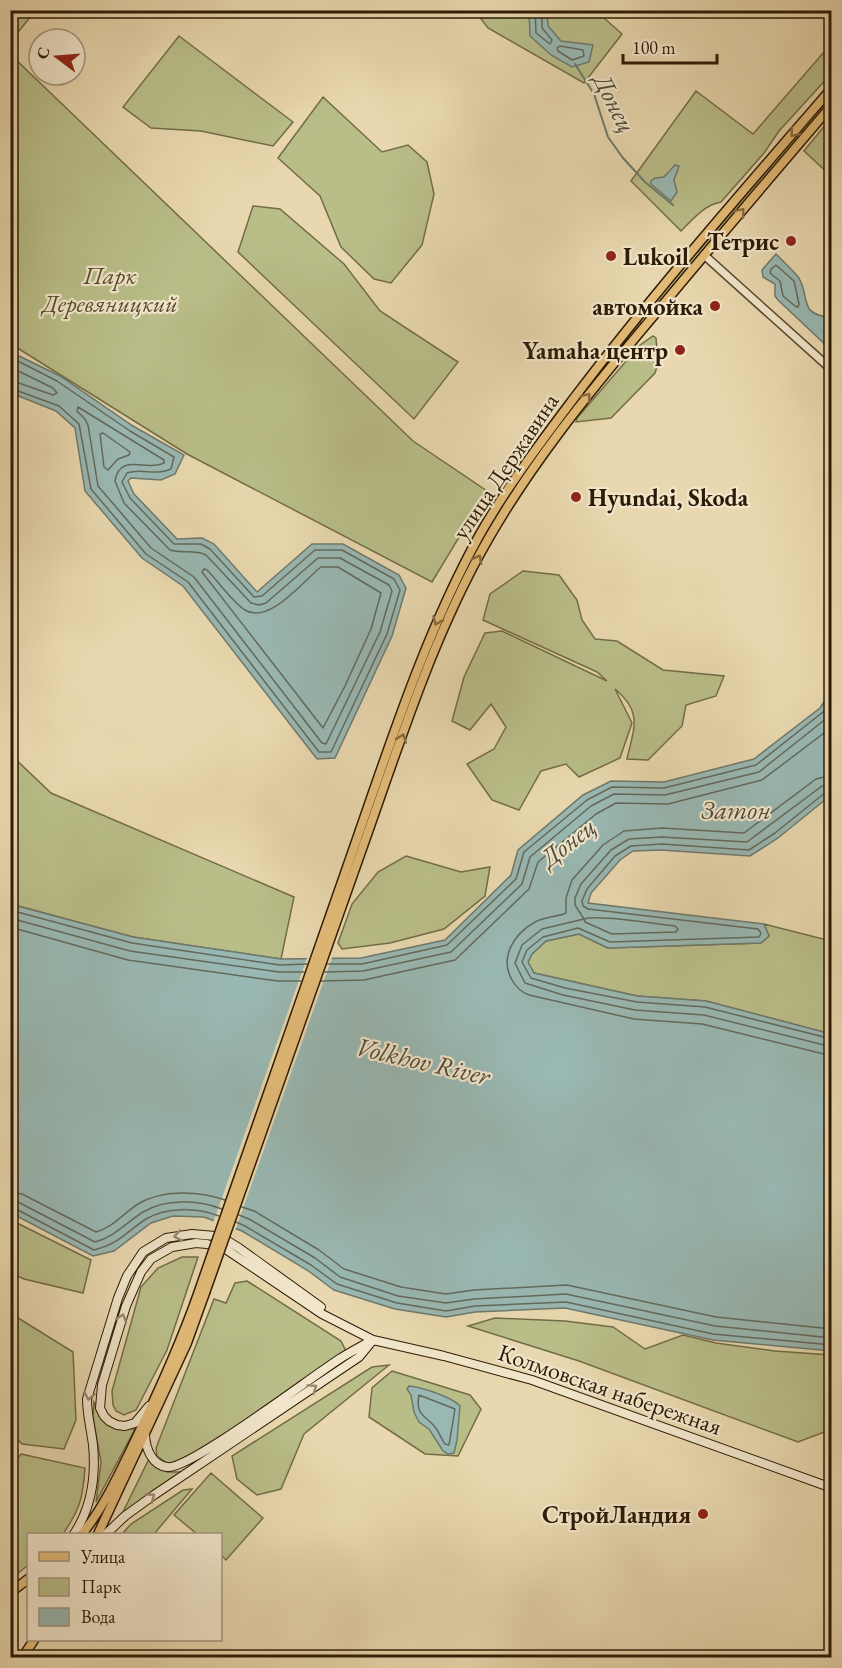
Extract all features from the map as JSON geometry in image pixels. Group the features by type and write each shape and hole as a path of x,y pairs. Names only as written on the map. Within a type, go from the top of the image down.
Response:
{"main road":[{"name":"улица Державина","path":"364,831 405,700 425,648 480,534 561,415 640,314 831,88"},
{"name":"улица Державина","path":"364,831 432,656 476,563 516,495 568,422 649,321 831,105"},
{"path":"83,1533 93,1521 116,1481 182,1341 202,1292 364,831"},
{"name":"Колмовская набережная","path":"75,1533 80,1526 91,1496 94,1470 87,1399 127,1276 143,1252 154,1244 178,1235 192,1234 215,1236 226,1240 338,1320 373,1340"},
{"name":"Колмовская набережная","path":"156,1398 135,1423 125,1426 109,1421 100,1408 102,1385 126,1306 141,1272 151,1259 172,1246 196,1242 227,1250 322,1314 373,1340 444,1356 532,1380 831,1488"},
{"path":"98,1533 187,1343 202,1292"},
{"path":"145,1436 146,1446 153,1459 165,1467 173,1467 202,1452 342,1357 373,1340"},
{"path":"107,1533 125,1516 154,1495 359,1357 373,1340"},
{"path":"13,1591 27,1580"},
{"path":"13,1591 27,1585"},
{"path":"22,1658 33,1641"}],"street":[{"path":"704,255 831,370"},
{"path":"640,314 649,321"}],"green space":[{"path":"10,11 35,11 11,41 10,41"},
{"path":"475,11 596,11 622,34 584,83 488,28"},
{"path":"179,36 293,122 273,146 201,131 151,128 123,107"},
{"path":"831,44 831,74 779,131 764,153 721,202 704,209 681,231 631,181 696,91 753,134"},
{"name":"Парк Деревяницкий","path":"11,55 27,70 27,87 44,87 413,441 487,491 432,582 187,454 11,344"},
{"path":"831,93 831,100 648,316 645,313"},
{"path":"323,97 382,152 408,145 427,162 434,194 422,245 391,283 374,279 341,247 320,196 278,158"},
{"path":"831,118 831,176 804,151"},
{"path":"253,206 280,209 344,264 380,311 458,362 414,419 238,252"},
{"path":"639,322 642,324 601,374 598,372"},
{"path":"653,336 656,338 658,364 655,373 611,418 576,422 640,345"},
{"path":"523,571 559,575 577,600 582,620 595,639 617,641 663,670 724,676 716,696 686,705 682,726 648,760 627,759 634,729 633,713 624,697 615,689 632,723 620,758 579,777 566,764 541,771 519,810 492,800 467,764 494,749 506,727 491,704 470,730 452,721 464,677 485,633 502,631 607,681 597,672 483,620 490,594"},
{"path":"10,754 51,793 294,897 281,959 133,937 11,904"},
{"path":"406,856 461,872 490,867 485,896 444,929 390,943 342,949 338,943 352,904 378,872"},
{"path":"764,924 831,941 831,1034 706,1001 637,996 534,973 528,962 532,954 546,941 579,934 608,948 761,943 769,936"},
{"path":"11,1220 91,1260 83,1293 24,1279 11,1273"},
{"path":"182,1257 198,1257 167,1350 136,1410 124,1415 116,1411 113,1405 112,1391 141,1287 158,1268"},
{"path":"247,1281 341,1341 346,1351 202,1450 179,1462 168,1464 157,1456 156,1448 214,1299 226,1303 235,1283"},
{"path":"10,1313 73,1352 76,1420 64,1449 22,1444 11,1432"},
{"path":"495,1318 565,1321 613,1327 645,1349 683,1335 716,1343 775,1351 831,1355 831,1433 827,1431 798,1442 579,1361 468,1326"},
{"path":"389,1365 304,1434 281,1489 257,1495 237,1479 232,1456 372,1367"},
{"path":"392,1371 470,1395 481,1409 458,1456 425,1454 369,1417 372,1388"},
{"path":"94,1402 105,1421 113,1427 135,1429 96,1502 101,1462 93,1417"},
{"path":"21,1454 85,1468 82,1495 77,1510 64,1533 27,1533 27,1566 11,1579 11,1467"},
{"path":"149,1459 167,1472 183,1472 121,1516"},
{"path":"211,1473 263,1518 226,1560 222,1556 222,1533 196,1533 174,1515"},
{"path":"192,1489 155,1533 123,1533 131,1524 183,1490"}],"water":[{"path":"529,11 547,11 548,26 561,41 593,45 589,62 572,67 551,55 530,36"},
{"path":"675,165 679,166 674,180 677,192 671,201 651,184 651,181 664,177"},
{"path":"776,254 799,278 810,309 821,316 831,318 831,350 778,300 775,296 775,284 763,277 762,270"},
{"path":"10,350 60,376 133,426 184,455 175,474 161,480 131,478 128,481 134,494 177,539 202,538 214,544 257,592 312,544 343,544 399,575 406,588 392,636 335,758 317,759 183,586 142,558 85,491 75,428 56,411 11,393"},
{"path":"831,691 831,795 778,838 750,856 661,850 633,851 620,860 591,893 588,903 764,924 769,936 761,943 608,948 579,934 546,941 532,954 528,962 534,973 637,996 706,1001 831,1034 831,1351 713,1340 565,1308 475,1312 446,1317 395,1309 334,1290 307,1270 242,1231 204,1217 173,1216 151,1223 114,1251 93,1256 11,1213 10,904 133,937 281,959 361,958 445,940 511,875 518,850 583,795 611,781 664,782 754,759 820,708"},
{"path":"409,1386 436,1393 460,1406 454,1453 448,1454 443,1451 429,1429 419,1422 407,1389"}],"pier":[{"path":"308,955 333,955 235,1231 213,1223"}],"waterway":[{"name":"Донец","path":"575,64 594,94 608,137 645,182 673,205"}],"railway":[{"path":"235,1652 240,1658"}],"place":[{"name":"Тетрис","path":"791,241"},
{"name":"Lukoil","path":"611,256"},
{"name":"автомойка","path":"715,306"},
{"name":"Yamaha центр","path":"680,350"},
{"name":"Hyundai, Skoda","path":"576,497"},
{"name":"СтройЛандия","path":"703,1514"}],"water label":[{"name":"Затон","path":"736,810"},
{"name":"Volkhov River","path":"423,1061"}]}
